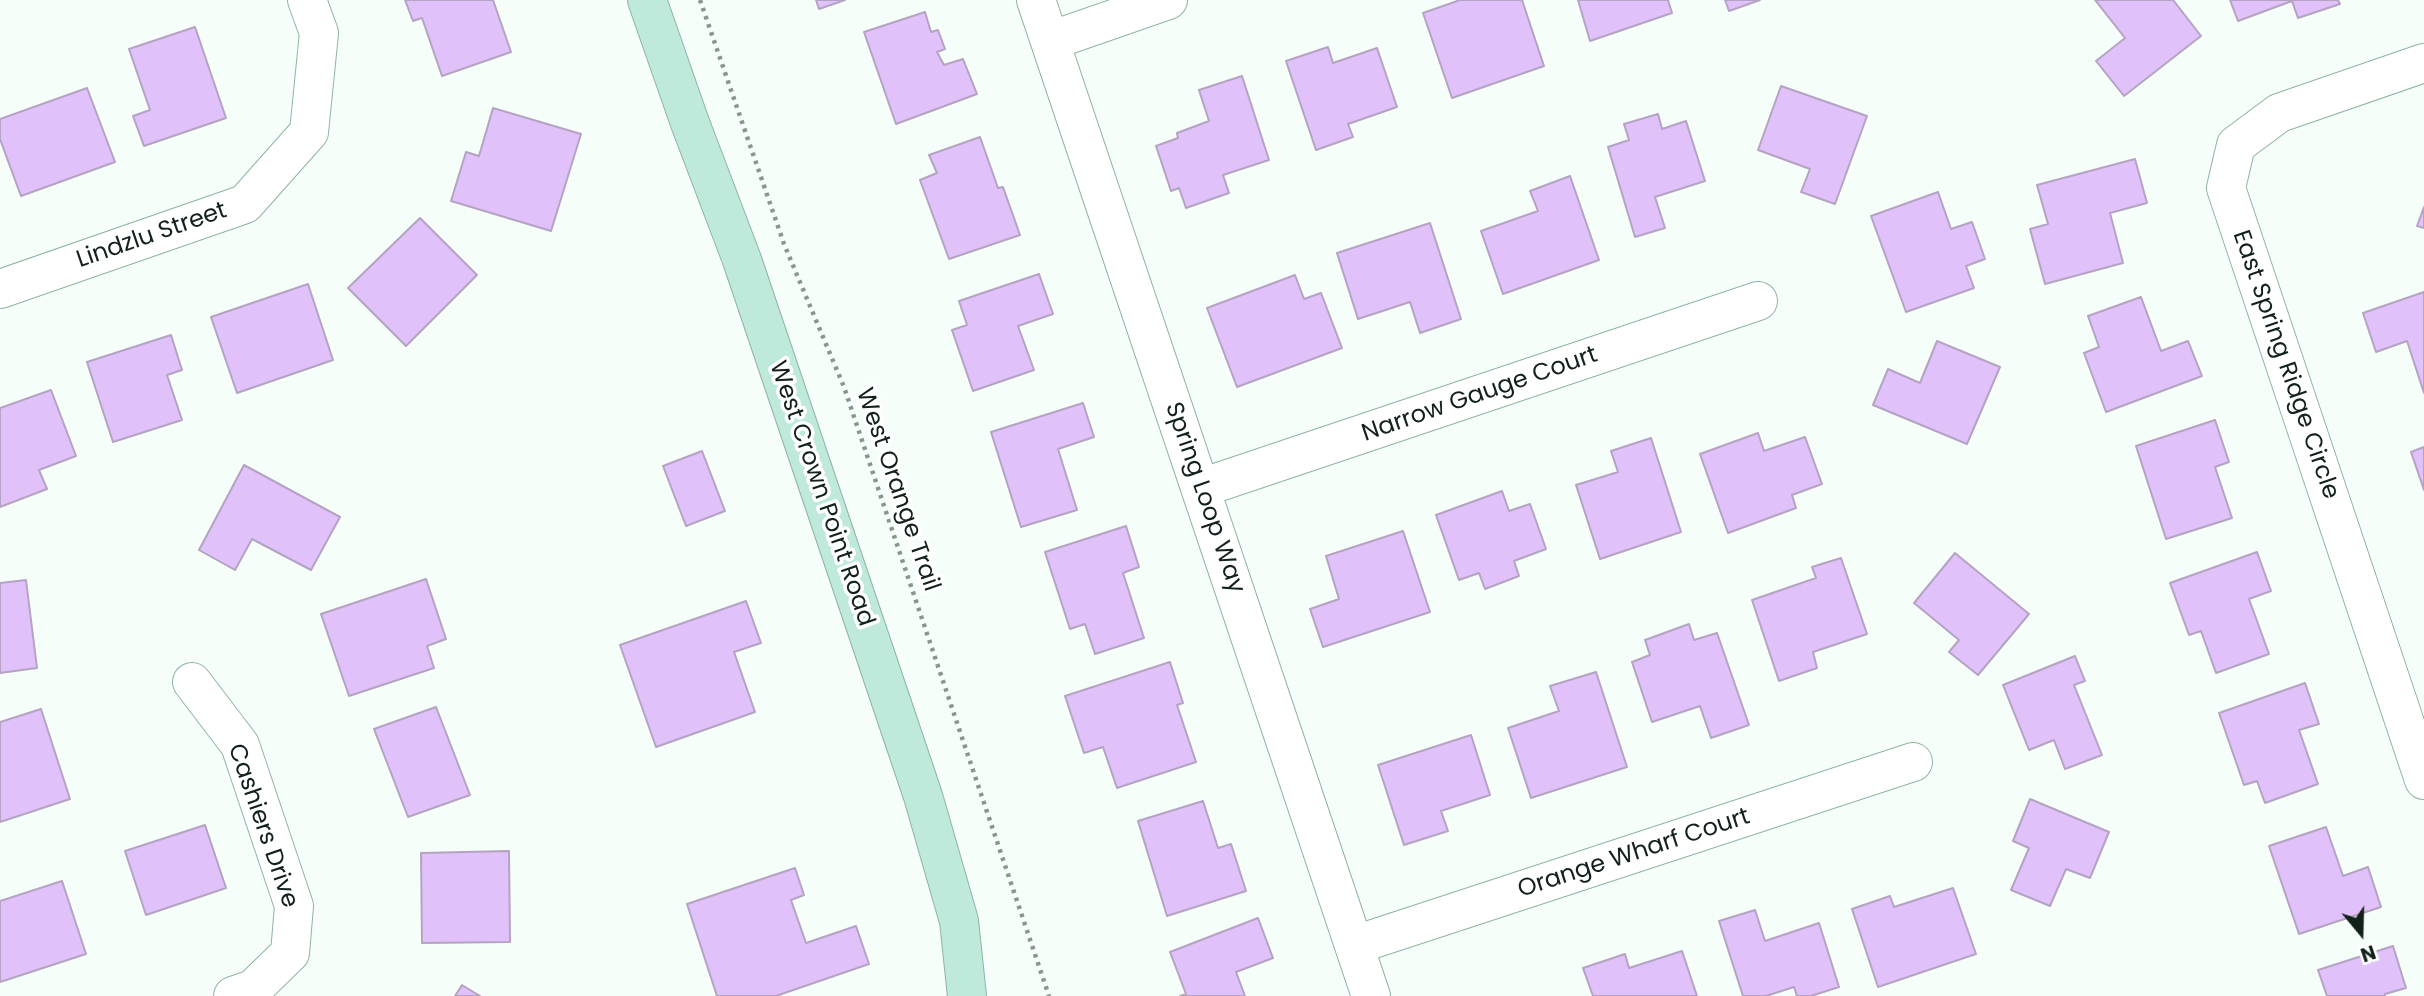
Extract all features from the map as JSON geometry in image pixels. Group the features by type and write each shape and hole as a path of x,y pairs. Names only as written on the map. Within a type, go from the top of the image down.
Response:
{"street":[{"name":"Lindzlu Street","path":"0,289 245,204 309,132 319,33 307,0"},
{"name":"West Crown Point Road","path":"648,0 690,123 743,260 923,796 959,922 967,996"},
{"name":"Spring Loop Way","path":"1036,0 1371,996"},
{"path":"1050,41 1168,0"},
{"name":"East Spring Ridge Circle","path":"2424,63 2279,113 2236,145 2226,188 2424,780"},
{"name":"Narrow Gauge Court","path":"1201,488 1758,301"},
{"name":"Cashiers Drive","path":"192,682 240,745 294,906 290,953 253,989 233,996"},
{"name":"Orange Wharf Court","path":"1355,945 1913,762"}],"path":[{"name":"West Orange Trail","path":"700,0 784,244 844,387 1049,996"}],"building":[{"path":"405,0 493,0 511,52 442,76 422,18 413,21"},
{"path":"816,0 845,0 819,9"},
{"path":"1460,0 1522,0 1544,66 1452,98 1423,13"},
{"path":"1578,0 1668,0 1672,13 1590,41"},
{"path":"1725,0 1760,0 1729,11"},
{"path":"2095,0 2173,0 2201,36 2124,96 2096,61 2125,38"},
{"path":"2230,0 2338,0 2340,4 2298,18 2292,1 2238,21"},
{"path":"925,12 931,32 938,30 945,49 937,52 944,65 963,59 977,94 896,124 864,32"},
{"path":"195,27 226,118 144,146 133,116 150,110 129,49"},
{"path":"1328,47 1333,63 1377,48 1397,107 1348,124 1353,137 1316,150 1286,61"},
{"path":"1242,76 1269,160 1223,175 1229,193 1186,208 1179,188 1171,191 1156,146 1178,138 1177,133 1209,121 1199,90"},
{"path":"1781,86 1867,116 1835,204 1801,192 1810,169 1758,150"},
{"path":"87,88 115,162 21,196 0,139 0,119"},
{"path":"493,108 581,134 551,231 451,201 466,152 479,156"},
{"path":"1658,114 1662,129 1686,121 1705,181 1655,197 1665,228 1635,237 1608,147 1629,140 1624,124"},
{"path":"980,137 998,188 1003,187 1020,235 949,259 920,180 937,173 929,155"},
{"path":"2135,159 2147,203 2110,213 2123,263 2045,284 2030,229 2048,224 2037,185"},
{"path":"1570,176 1599,260 1503,294 1481,231 1538,211 1530,191"},
{"path":"1938,192 1951,229 1972,222 1985,259 1966,266 1974,288 1906,312 1871,216"},
{"path":"2424,207 2424,228 2417,226"},
{"path":"420,218 477,275 406,346 348,288"},
{"path":"1430,223 1461,319 1420,333 1410,302 1358,319 1337,253"},
{"path":"1039,274 1053,314 1018,326 1034,370 973,391 952,330 967,325 959,301"},
{"path":"1295,275 1304,299 1321,293 1342,348 1237,387 1207,308"},
{"path":"308,284 333,360 237,393 211,317"},
{"path":"2424,292 2424,393 2407,341 2376,352 2363,313"},
{"path":"2141,297 2161,351 2188,341 2202,376 2106,412 2084,353 2099,347 2088,316"},
{"path":"171,335 182,370 167,375 182,420 113,442 87,362"},
{"path":"1937,341 2000,367 1967,444 1873,405 1888,369 1920,383"},
{"path":"51,390 76,456 39,470 47,489 0,507 0,408"},
{"path":"1083,403 1094,437 1058,449 1077,510 1021,527 991,432"},
{"path":"2215,420 2229,462 2215,467 2232,518 2166,539 2136,446"},
{"path":"1758,433 1764,451 1805,437 1822,484 1792,495 1796,508 1728,533 1700,454"},
{"path":"1651,438 1681,532 1600,559 1576,485 1618,472 1611,451"},
{"path":"2424,447 2424,490 2411,452"},
{"path":"702,451 725,511 686,526 663,466"},
{"path":"244,465 340,517 311,570 252,539 235,570 199,550"},
{"path":"1502,491 1509,511 1530,504 1546,549 1514,561 1519,576 1485,589 1479,573 1459,580 1436,515"},
{"path":"1126,526 1139,567 1123,573 1144,638 1095,654 1085,624 1070,629 1045,552"},
{"path":"1403,531 1430,612 1323,647 1310,609 1339,599 1326,556"},
{"path":"2257,552 2271,591 2249,599 2269,654 2216,673 2201,631 2189,635 2170,583"},
{"path":"1955,553 2029,614 1978,675 1949,652 1959,640 1914,603"},
{"path":"1841,558 1867,634 1813,652 1817,668 1779,681 1752,600 1816,578 1812,567"},
{"path":"426,579 446,639 427,646 434,668 349,696 321,614"},
{"path":"26,580 37,668 0,673 0,583"},
{"path":"746,601 761,643 734,652 755,712 656,747 620,645"},
{"path":"1689,624 1694,640 1717,633 1749,725 1711,738 1700,706 1652,722 1632,662 1650,655 1645,640"},
{"path":"2075,656 2085,681 2074,685 2102,755 2065,769 2054,740 2029,750 2003,685"},
{"path":"1170,662 1183,703 1177,705 1196,762 1117,788 1103,747 1084,753 1065,696"},
{"path":"1596,672 1627,767 1531,798 1508,728 1559,711 1550,686"},
{"path":"2305,683 2319,724 2299,730 2318,784 2265,803 2257,781 2244,785 2219,713"},
{"path":"436,707 470,795 408,817 374,729"},
{"path":"41,709 70,799 0,822 0,722"},
{"path":"1471,735 1490,795 1441,811 1448,831 1404,845 1378,765"},
{"path":"2030,799 2109,832 2090,878 2066,869 2050,906 2011,890 2029,848 2013,841"},
{"path":"1203,801 1218,848 1231,844 1246,891 1167,916 1138,821"},
{"path":"205,825 226,888 146,915 125,851"},
{"path":"2326,827 2343,876 2368,867 2381,907 2299,934 2269,846"},
{"path":"509,851 510,942 422,943 421,853"},
{"path":"795,868 804,895 791,900 806,943 856,926 869,964 776,996 717,996 687,904"},
{"path":"62,881 86,954 0,982 0,901"},
{"path":"1953,888 1976,954 1878,987 1852,909 1890,896 1894,907"},
{"path":"1755,910 1765,941 1819,923 1839,987 1811,996 1797,996 1794,987 1766,996 1743,996 1719,921"},
{"path":"1258,918 1273,958 1236,972 1245,996 1180,996 1186,994 1170,952"},
{"path":"2393,946 2406,988 2385,996 2327,996 2318,970"},
{"path":"1682,951 1697,996 1593,996 1583,968 1625,954 1629,968"},
{"path":"462,985 480,996 455,996"}]}
